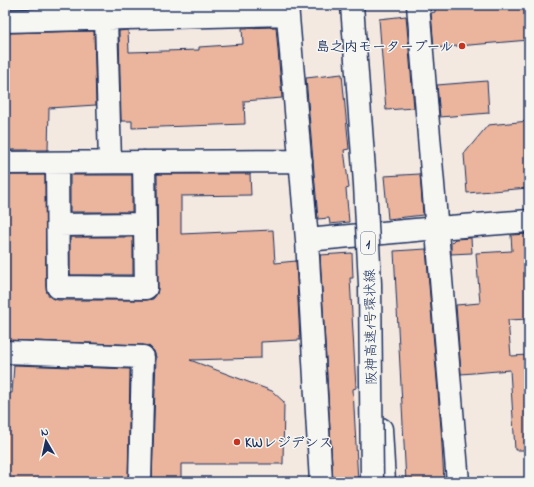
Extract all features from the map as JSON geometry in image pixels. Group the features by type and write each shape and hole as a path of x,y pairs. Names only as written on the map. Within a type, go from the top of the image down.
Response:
{"main road":[{"name":"阪神高速1号環状線","path":"352,5 365,184 370,284 372,482"},
{"path":"418,5 458,482"},
{"path":"5,21 106,18 287,9 307,240 321,482"},
{"path":"106,18 110,162"},
{"path":"5,163 301,161"},
{"path":"57,163 58,287 146,288 144,162"},
{"path":"307,240 529,221"},
{"path":"58,226 145,224"},
{"path":"370,284 384,482"},
{"path":"5,352 143,356 140,482"}],"building":[{"path":"5,5 126,5 5,8"},
{"path":"435,5 529,5 529,40 434,48 431,13 435,12"},
{"path":"406,16 414,108 386,110 379,19"},
{"path":"276,27 282,98 244,101 245,124 132,128 132,121 121,121 119,31 128,30 129,52 199,50 199,47 243,44 242,28"},
{"path":"94,31 96,105 49,108 48,150 5,150 5,33"},
{"path":"342,74 349,149 344,150 349,188 346,189 349,222 330,224 329,218 318,219 306,78"},
{"path":"487,81 489,113 440,117 437,85"},
{"path":"529,121 529,188 467,193 464,154 488,125"},
{"path":"157,174 250,174 251,195 181,196 181,234 273,230 275,263 296,261 300,340 261,342 261,358 190,360 272,391 284,402 283,464 181,464 181,482 152,482 156,357 154,351 150,347 143,345 5,340 5,175 45,175 46,287 47,293 51,298 58,300 146,300 153,299 157,294 158,288"},
{"path":"420,174 423,215 388,219 384,176"},
{"path":"70,175 132,175 132,212 70,212"},
{"path":"529,234 529,319 508,320 511,356 529,355 529,450 515,450 510,370 461,374 456,305 480,303 476,253 512,251 511,235"},
{"path":"70,237 133,237 133,275 70,275"},
{"path":"471,238 472,253 451,254 451,243 455,239"},
{"path":"426,249 444,482 406,482 394,251"},
{"path":"352,253 353,278 350,278 356,388 353,389 358,482 333,482 320,255"},
{"path":"14,365 130,369 128,482 5,482 5,393 12,393"}],"place":[{"name":"島之内モータープール","path":"462,46"},
{"name":"KWレジデンス","path":"237,442"}]}
